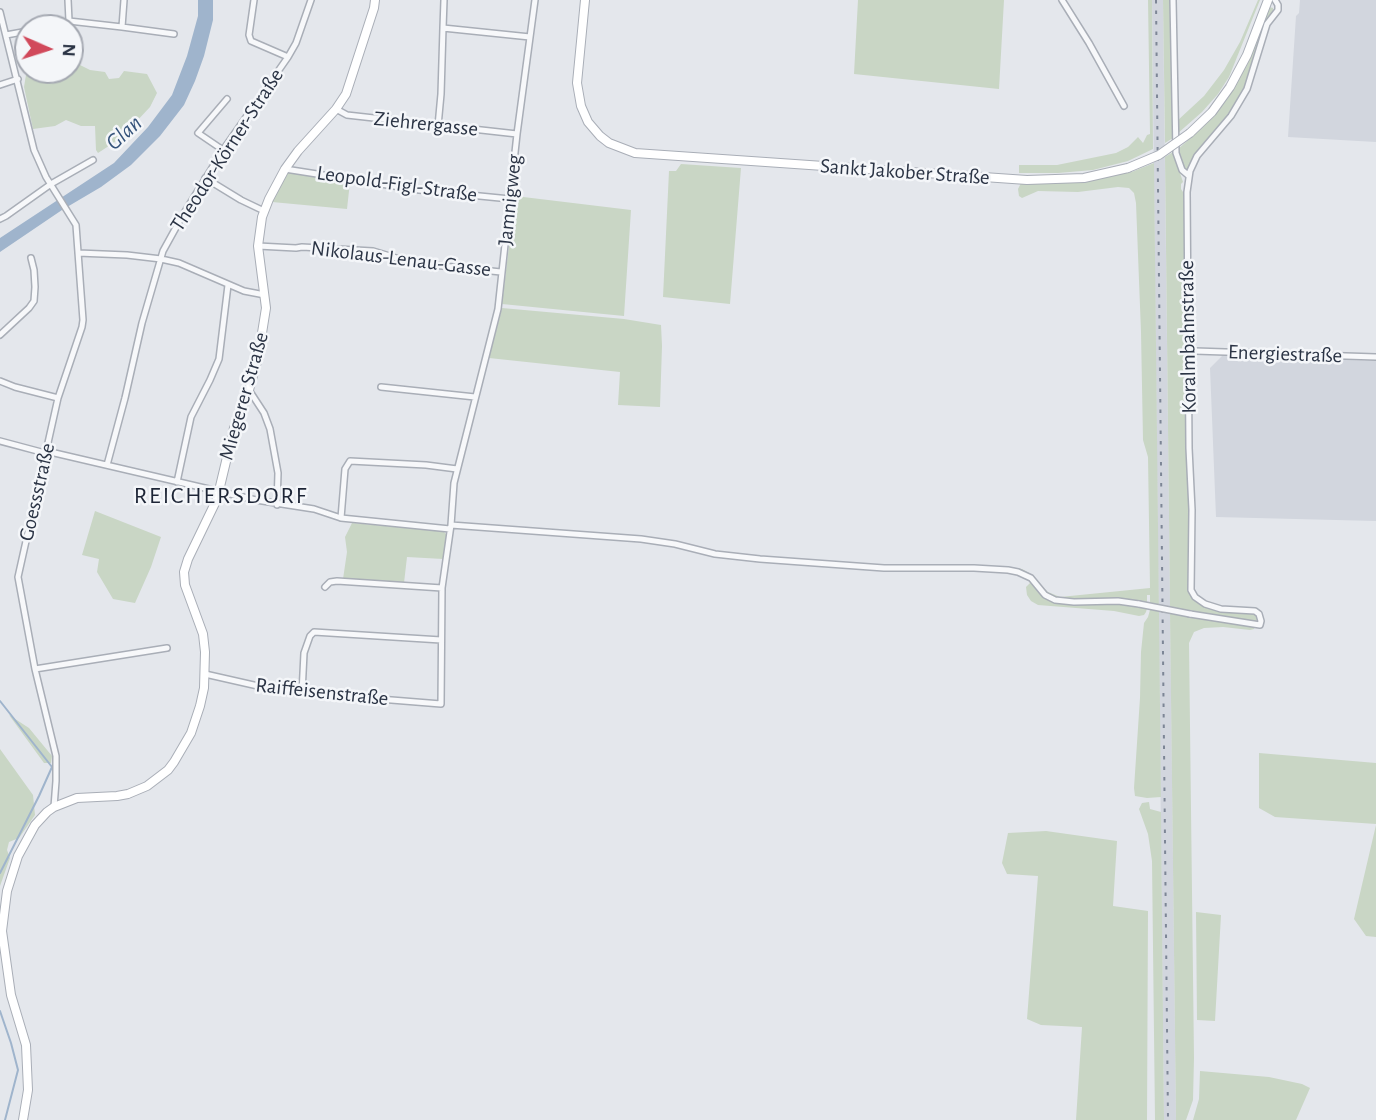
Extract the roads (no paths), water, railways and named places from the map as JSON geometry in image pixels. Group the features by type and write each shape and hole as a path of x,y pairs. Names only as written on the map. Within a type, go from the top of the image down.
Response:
{"main road":[{"name":"Miegerer Straße","path":"54,807 69,800 128,794 147,786 168,770 180,754 197,720 205,674 203,634 185,585 184,572 219,491 237,418 256,368 266,318 258,246 260,227 264,211 285,169 346,94 375,0"},
{"name":"Sankt Jakober Straße","path":"585,0 577,83 581,106 588,122 609,143 635,153 738,162 1038,180 1084,178 1128,168 1159,155 1190,133 1212,112 1230,87 1247,55 1268,0"},
{"path":"23,1120 28,1090 26,1045 11,995 2,931 7,891 18,856 35,825 54,807"}],"street":[{"path":"122,27 124,0"},
{"path":"254,0 251,41 288,57"},
{"name":"Theodor-Körner-Straße","path":"107,466 160,259 223,149 288,57 296,43 311,0"},
{"path":"438,126 444,0"},
{"name":"Jamnigweg","path":"441,704 442,588 454,483 498,309 535,0"},
{"path":"1062,0 1124,106"},
{"name":"Koralmbahnstraße","path":"451,527 641,539 715,554 760,559 884,568 1008,570 1031,578 1045,595 1055,600 1074,603 1123,601 1260,625 1261,617 1255,611 1209,606 1193,595 1191,586 1186,236 1189,176 1182,170 1176,153 1173,0"},
{"path":"1189,176 1200,151 1227,121 1243,97 1267,24 1278,10 1275,0"},
{"name":"Goessstraße","path":"0,12 14,64"},
{"path":"84,23 174,34"},
{"path":"443,28 530,37"},
{"path":"6,35 14,34"},
{"name":"Goessstraße","path":"19,84 32,144 41,168 77,229 83,324 58,398 18,577 35,668 56,756 54,807"},
{"path":"223,149 198,133 227,99"},
{"name":"Ziehrergasse","path":"335,109 347,115 517,134"},
{"path":"0,219 51,184 93,160"},
{"name":"Leopold-Figl-Straße","path":"285,169 419,190 510,199"},
{"path":"205,178 264,211"},
{"name":"Nikolaus-Lenau-Gasse","path":"258,246 373,251 413,263 501,272"},
{"path":"78,253 160,259 188,266 251,293 265,295"},
{"path":"0,335 34,301 34,270 31,258"},
{"path":"177,482 191,417 219,359 229,285"},
{"name":"Energiestraße","path":"1195,351 1376,357"},
{"path":"0,381 58,398"},
{"path":"381,387 475,397"},
{"path":"249,390 264,413 270,429 278,473 277,505"},
{"path":"0,441 277,505 314,509 341,518 451,527"},
{"path":"341,518 345,469 350,461 457,469"},
{"path":"325,587 330,582 337,581 442,588"},
{"path":"302,693 304,653 314,632 440,640"},
{"path":"35,668 167,648"},
{"name":"Raiffeisenstraße","path":"205,674 272,690 441,704"}],"water":[{"path":"198,0 213,0 213,20 204,56 184,105 160,136 131,165 101,187 0,252 0,238 114,163 148,127 172,95 198,16"}],"waterway":[{"path":"0,701 52,767 0,873"},
{"path":"0,1011 18,1070 5,1120"}],"railway":[{"path":"1156,0 1168,1120"}],"district":[{"name":"REICHERSDORF","path":"221,496"}],"water label":[{"name":"Glan","path":"124,133"}]}
